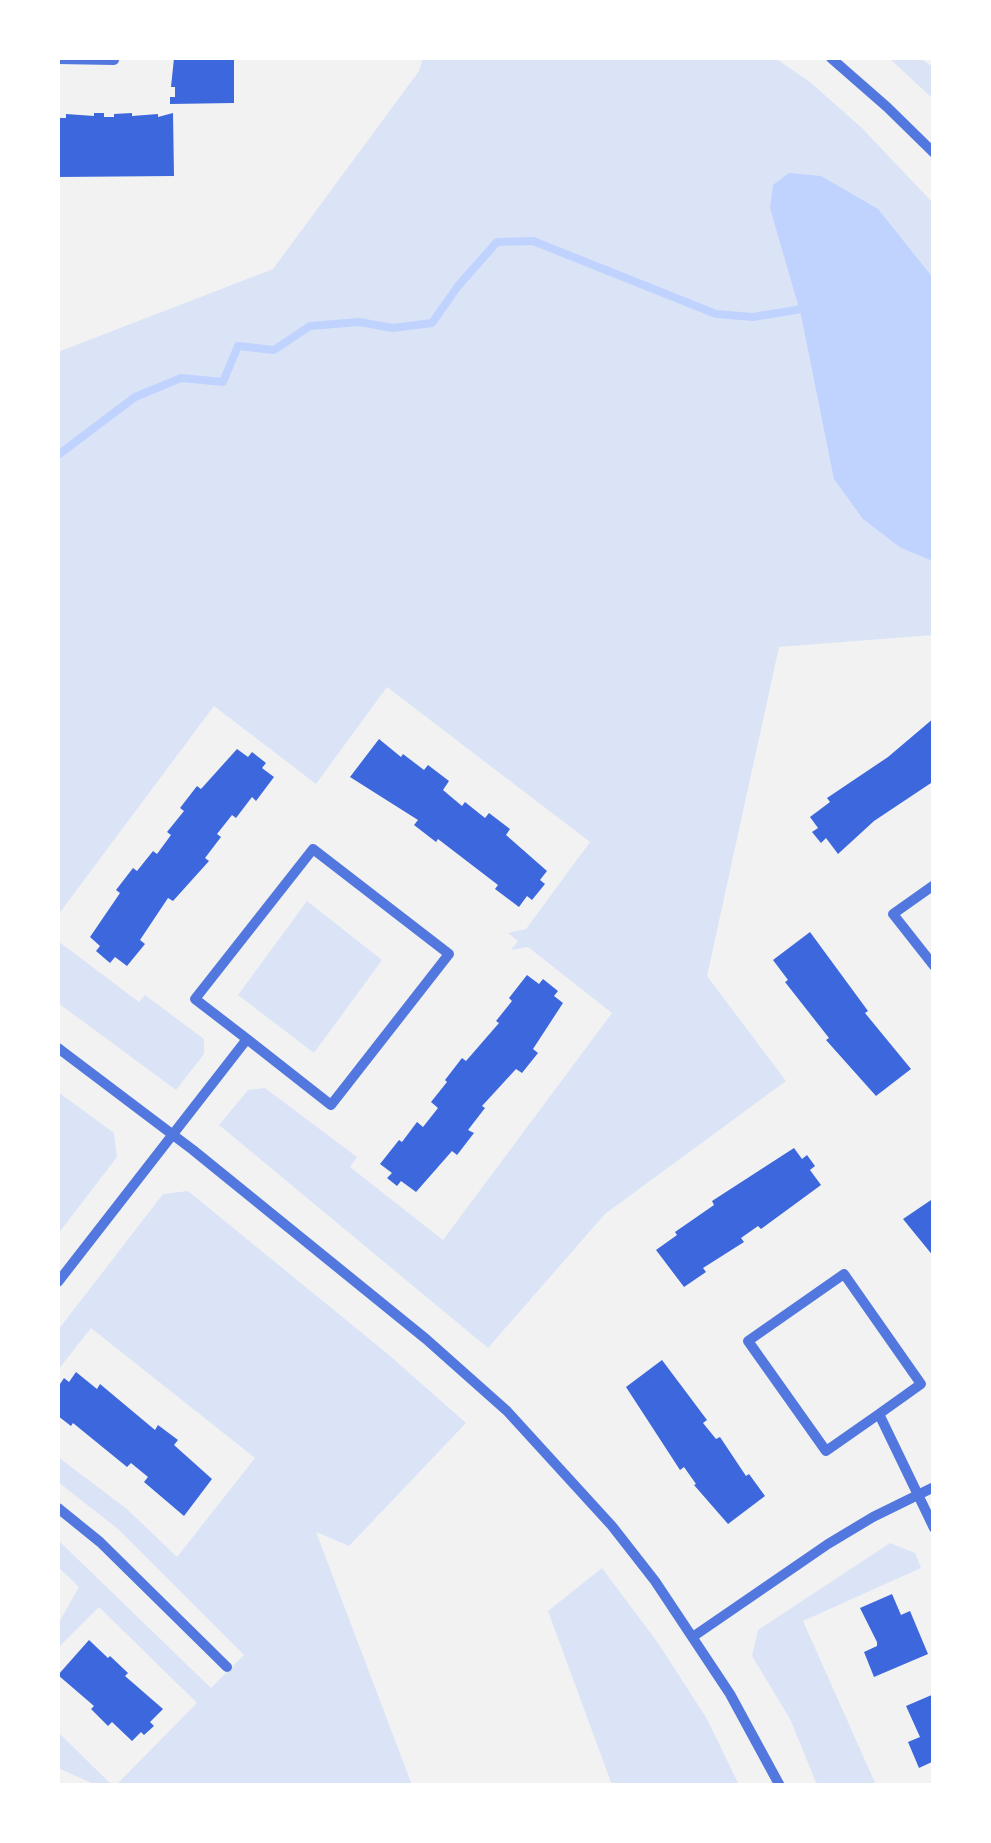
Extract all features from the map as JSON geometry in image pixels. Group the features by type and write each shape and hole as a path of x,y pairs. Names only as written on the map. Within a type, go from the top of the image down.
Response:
{"street":[{"path":"58,59 114,58"},
{"path":"831,58 934,153"},
{"path":"313,848 450,954 331,1105 246,1039 195,999 313,848"},
{"path":"934,885 894,914 934,966"},
{"path":"58,1282 246,1039"},
{"path":"58,1048 172,1134 426,1339 507,1410 612,1526 694,1636 780,1786"},
{"path":"844,1274 922,1384 879,1414 826,1451 748,1341 844,1274"},
{"path":"879,1414 934,1528"},
{"path":"694,1636 828,1544 934,1487"},
{"path":"58,1508 100,1542 227,1666"}],"shaded area":[{"path":"423,58 775,58 810,82 862,128 933,203 933,635 779,647 707,976 786,1081 605,1214 488,1348 219,1125 248,1090 265,1088 357,1157 350,1167 443,1240 612,1013 528,947 511,950 518,941 508,933 526,929 590,842 387,687 316,784 214,706 58,915 58,352 273,269 419,71"},
{"path":"889,58 920,58 933,67 933,99"},
{"path":"307,901 382,960 314,1053 238,995"},
{"path":"58,941 139,1002 145,995 204,1039 204,1054 176,1090 58,1003"},
{"path":"58,1092 114,1133 117,1157 58,1234"},
{"path":"188,1191 466,1423 349,1546 316,1532 412,1785 116,1785 197,1703 99,1607 58,1648 58,1624 79,1587 58,1567 58,1540 211,1688 244,1655 118,1529 58,1482 58,1457 127,1509 177,1557 255,1458 91,1328 58,1370 58,1330 163,1194"},
{"path":"890,1543 915,1553 921,1568 803,1621 876,1785 817,1785 790,1719 752,1656 758,1630"},
{"path":"602,1568 658,1643 707,1719 739,1785 612,1785 548,1611"},
{"path":"58,1732 112,1785 96,1785 58,1768"}],"water":[{"path":"789,173 821,176 878,209 933,278 933,561 901,548 863,519 834,479 801,315 770,208 773,185"}],"building":[{"path":"174,58 234,58 234,103 170,104 170,97 175,97 175,87 171,87"},
{"path":"104,113 104,117 132,113 158,117 173,113 174,176 58,177 58,118"},
{"path":"934,718 934,781 874,821 838,854 826,838 821,843 812,832 818,828 810,817 830,802 827,798 888,757"},
{"path":"379,739 401,757 403,754 424,770 428,765 449,781 443,790 462,806 465,802 485,818 489,813 510,829 506,835 547,871 540,880 545,884 532,900 527,896 519,907 495,889 498,885 414,825 418,820 350,777"},
{"path":"237,749 248,757 252,752 266,763 262,768 274,777 256,801 252,797 217,834 221,837 205,858 209,861 173,901 168,898 140,940 145,944 127,966 115,957 110,963 96,951 100,946 90,937 120,893 116,890 133,868 137,871 153,851 157,854 171,835 167,832 184,811 180,808 197,786 201,789"},
{"path":"810,932 868,1011 865,1013 911,1069 876,1096 826,1040 829,1038 785,982 788,980 773,960"},
{"path":"527,975 539,984 543,979 558,991 554,996 563,1003 533,1049 538,1053 522,1073 516,1069 482,1106 485,1108 468,1130 474,1133 457,1155 452,1151 416,1192 401,1181 397,1186 387,1178 392,1173 380,1164 417,1122 423,1127 438,1108 431,1102 445,1080 499,1023 496,1021 512,1001 509,998"},
{"path":"794,1148 802,1159 807,1155 815,1166 810,1170 821,1185 761,1229 758,1226 741,1238 744,1242 703,1268 706,1272 684,1287 656,1250 714,1205 712,1201"},
{"path":"934,1198 934,1257 903,1219"},
{"path":"662,1360 707,1420 703,1423 716,1439 720,1437 765,1496 728,1524 694,1485 684,1467 680,1470 626,1387"},
{"path":"76,1372 97,1389 100,1384 155,1430 158,1425 178,1440 174,1445 212,1479 184,1516 144,1482 148,1477 131,1463 127,1467 73,1423 71,1426 58,1416 58,1387 64,1378 69,1382"},
{"path":"892,1594 901,1615 910,1611 928,1654 874,1677 864,1652 877,1646 877,1642 860,1608"},
{"path":"89,1640 163,1709 150,1722 154,1726 132,1741 112,1722 108,1726 91,1709 94,1706 58,1675"},
{"path":"934,1694 934,1761 919,1768 908,1742 920,1737 906,1706"}],"waterway":[{"path":"58,455 135,397 181,378 223,382 238,346 274,350 310,326 359,322 393,328 432,323 497,242 533,241 716,314 753,317 808,308"}]}
